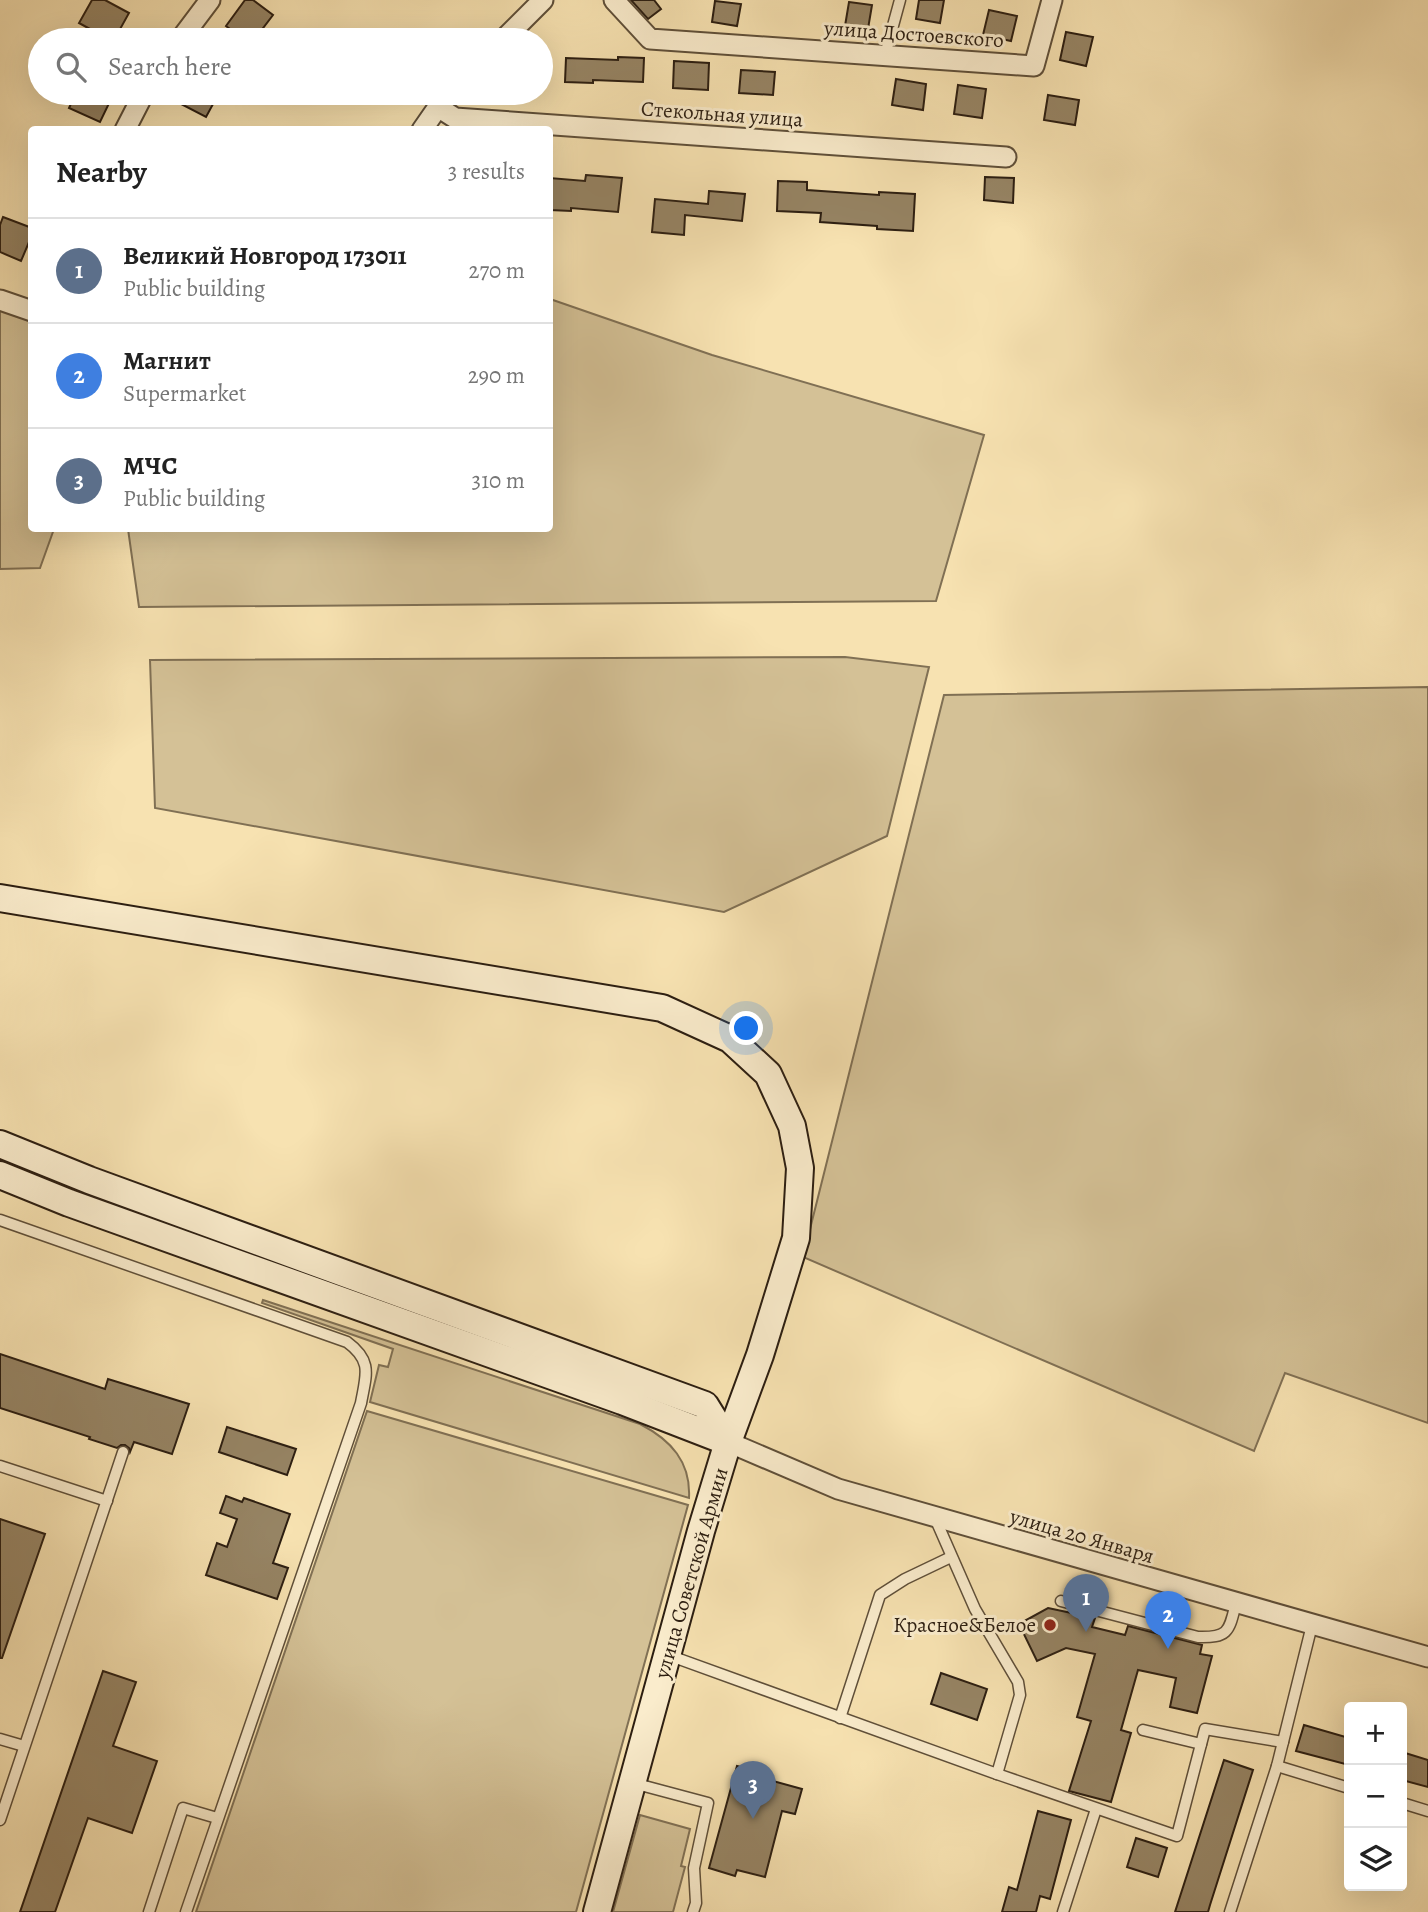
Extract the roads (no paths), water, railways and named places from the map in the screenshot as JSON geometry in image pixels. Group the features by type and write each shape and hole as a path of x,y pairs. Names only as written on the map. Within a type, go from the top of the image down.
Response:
{"main road":[{"name":"улица Советской Армии","path":"0,898 662,1007 730,1038 768,1074 792,1126 800,1168 796,1238 701,1531 597,1912"},
{"path":"0,1144 705,1405 728,1442"},
{"path":"0,1175 69,1203 622,1401 728,1442"}],"street":[{"path":"189,28 210,0"},
{"path":"515,28 543,0"},
{"name":"улица Достоевского","path":"614,0 650,39 1034,66 1052,0"},
{"path":"127,126 138,105"},
{"name":"Стекольная улица","path":"425,126 440,105"},
{"name":"Стекольная улица","path":"447,105 455,118 1006,158"},
{"path":"0,300 28,310"},
{"name":"улица 20 Января","path":"728,1442 838,1489 1428,1657"}],"lane":[{"path":"885,55 900,0"},
{"path":"0,1220 347,1342 358,1350 365,1360 366,1372 361,1403 186,1912"},
{"path":"0,1820 123,1451"},
{"path":"0,1466 107,1501"},
{"path":"934,1518 975,1609 1018,1682 1020,1695 997,1774"},
{"path":"840,1718 880,1595 905,1579 951,1557"},
{"path":"1061,1601 1198,1637 1222,1634 1230,1627 1236,1604"},
{"path":"1230,1912 1283,1742 1312,1625"},
{"path":"668,1655 1177,1836 1205,1729 1283,1742"},
{"path":"1143,1730 1201,1744"},
{"path":"0,1739 24,1746"},
{"path":"1276,1766 1344,1786"},
{"path":"633,1783 708,1804 694,1868 696,1903 693,1912"},
{"path":"1407,1805 1428,1811"},
{"path":"149,1912 183,1808 217,1818"},
{"path":"1063,1912 1096,1809"}],"place":[{"name":"Красное&Белое","path":"1050,1625"},
{"name":"Великий Новгород 173011","path":"1086,1632"},
{"name":"Магнит","path":"1168,1649"},
{"name":"МЧС","path":"753,1819"}]}
